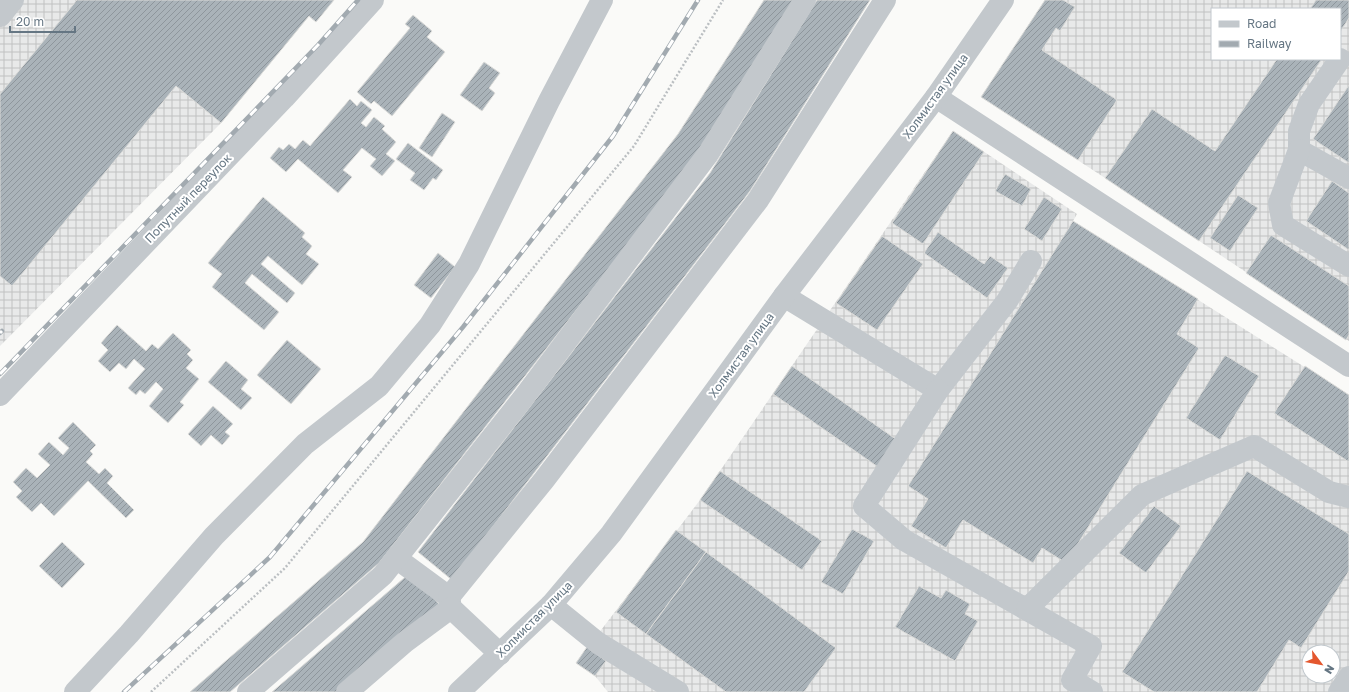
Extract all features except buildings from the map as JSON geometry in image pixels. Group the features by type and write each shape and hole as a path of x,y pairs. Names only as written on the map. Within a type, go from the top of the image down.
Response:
{"street":[{"path":"0,16 13,0"},
{"name":"Попутный переулок","path":"0,395 284,98 373,0"},
{"path":"75,692 129,634 219,531 305,444 379,386 430,325 469,264 549,101 602,0"},
{"path":"248,692 383,575 524,397 708,154 805,0"},
{"path":"347,692 450,602 758,200 885,0"},
{"name":"Холмистая улица","path":"459,692 551,605 611,534 784,296 936,97 1003,0"},
{"path":"1341,58 1349,46"},
{"path":"1339,60 1309,104 1299,131 1299,150 1279,203 1283,224 1349,266"},
{"path":"936,97 1348,363"},
{"path":"1299,150 1349,178"},
{"path":"1031,260 1007,301 938,390 864,506 904,540 1091,646 1072,680 1092,692"},
{"path":"784,296 938,390"},
{"path":"1027,610 1142,495 1254,446 1329,492 1349,496"},
{"path":"396,558 450,602 500,654"},
{"path":"551,605 598,643 678,692"},
{"path":"1339,692 1349,677"}],"path":[{"path":"151,692 285,568 634,146 723,0"}],"shaded area":[{"path":"0,0 334,0 316,22 308,16 221,123 0,346"},
{"path":"1045,0 1349,0 1349,341 981,97"},
{"path":"953,131 1077,214 1073,221 1349,395 1349,692 608,692 595,676 576,663 700,500"}],"railway":[{"path":"0,374 318,45 358,0"},
{"path":"124,692 270,557 463,327 613,136 698,0"}]}
